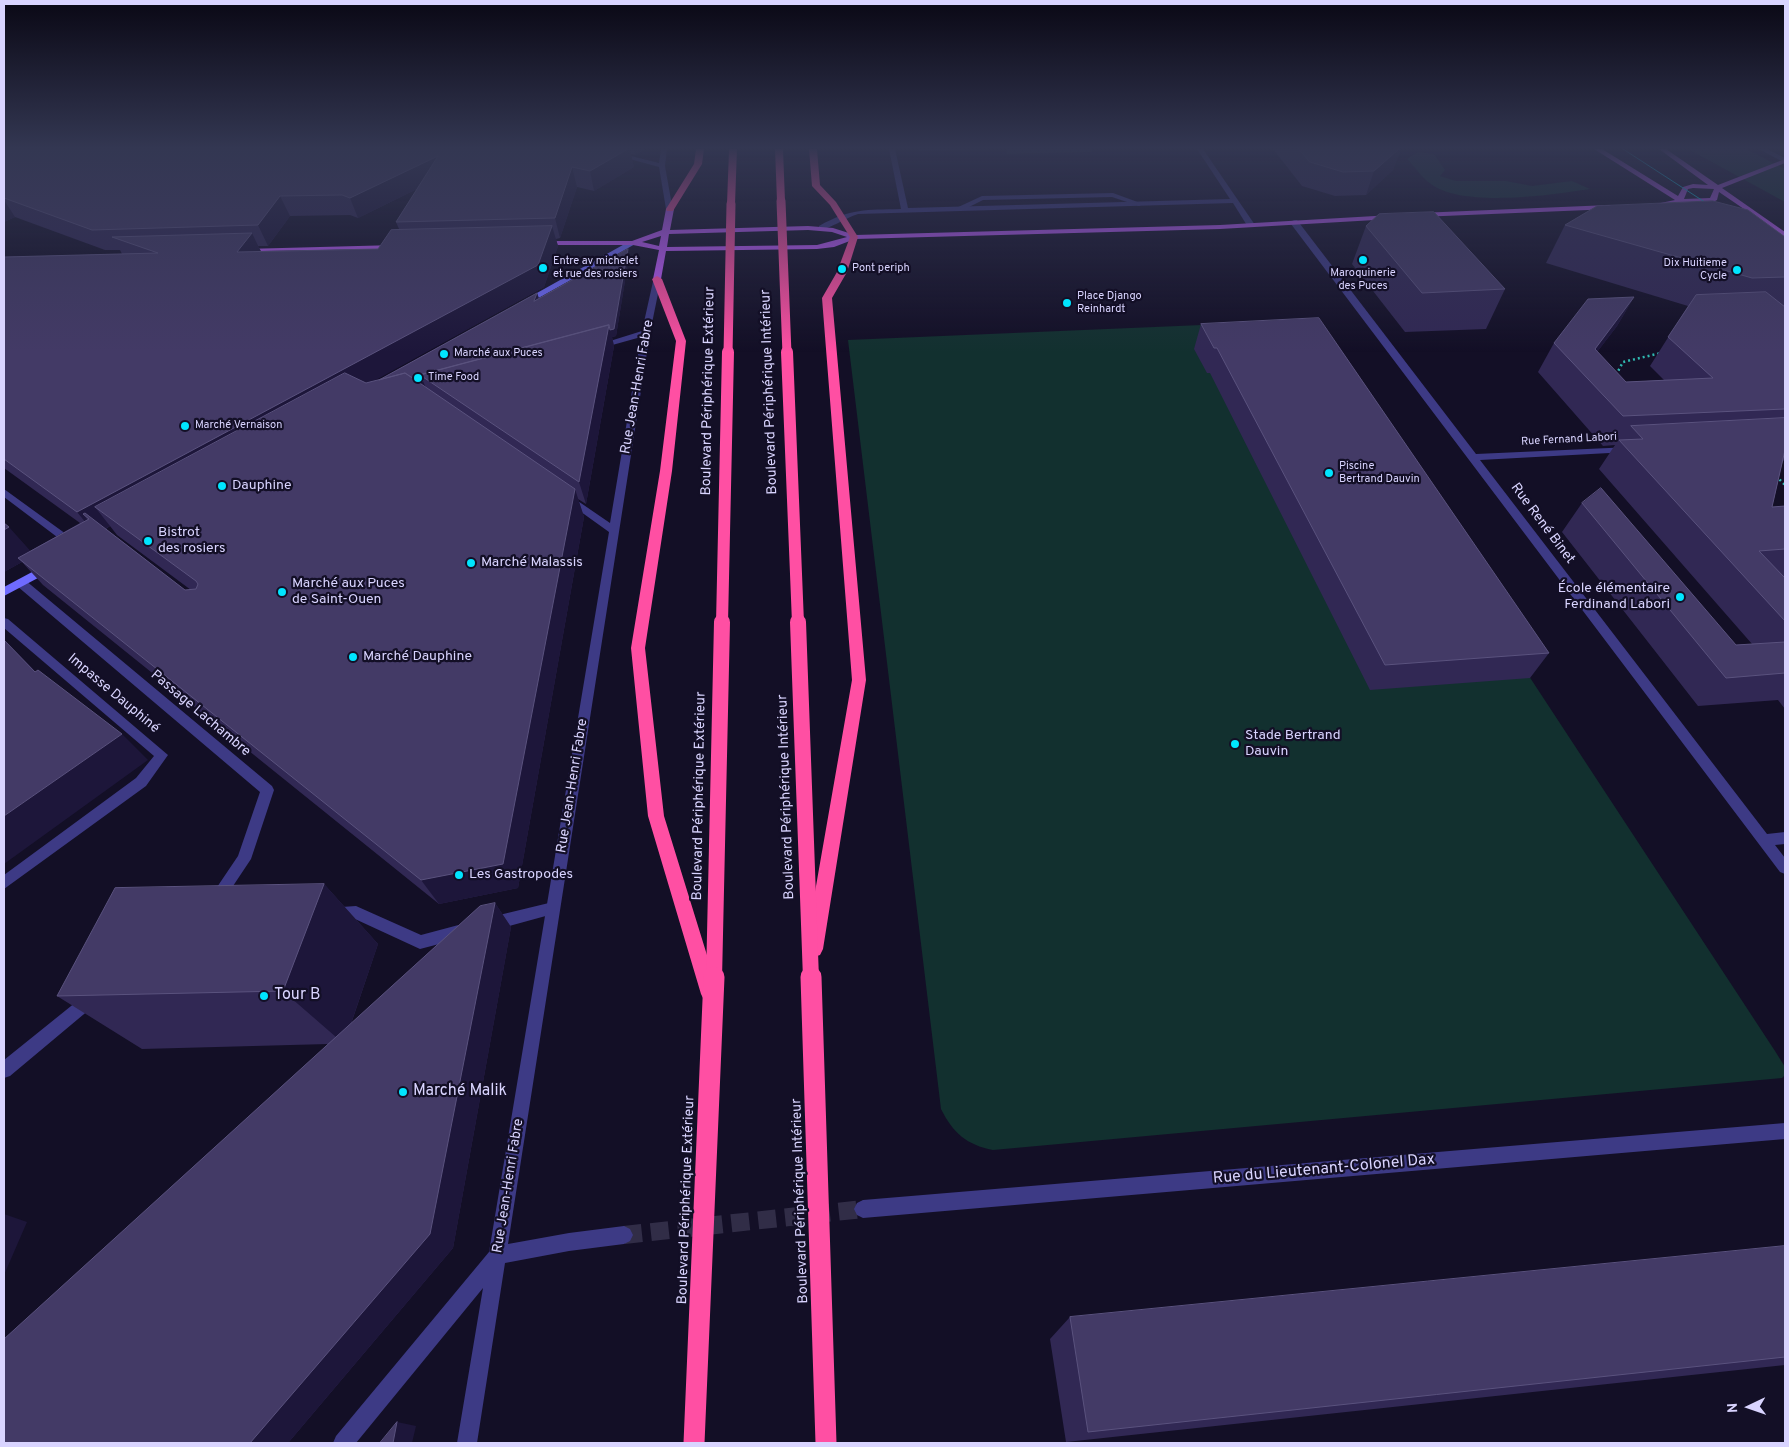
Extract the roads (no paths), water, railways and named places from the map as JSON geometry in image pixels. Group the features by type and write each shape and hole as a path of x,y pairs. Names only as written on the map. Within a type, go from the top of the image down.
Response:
{"highway":[{"name":"Boulevard Périphérique Extérieur","path":"694,1443 713,1001 731,217"},
{"name":"Boulevard Périphérique Intérieur","path":"782,217 812,963 826,1443"},
{"path":"812,963 859,680 827,298 842,272 854,236 841,217"},
{"path":"657,279 681,341 666,471 638,648 656,816 713,1001"}],"main road":[{"name":"Rue Jean-Henri Fabre","path":"657,279 664,249 668,217"},
{"path":"632,243 665,232 822,228 854,236 1251,225 1392,217"},
{"path":"1759,217 1785,235"},
{"path":"534,243 632,243 664,249 817,247 831,245 854,236"},
{"path":"238,251 404,246"}],"street":[{"path":"822,228 841,217"},
{"path":"1245,217 1251,225"},
{"name":"Rue René Binet","path":"1294,222 1785,868"},
{"path":"516,308 632,243"},
{"name":"Rue Jean-Henri Fabre","path":"467,1443 646,333 657,279"},
{"path":"586,349 646,333"},
{"name":"Rue Fernand Labori","path":"1473,457 1635,449"},
{"path":"4,492 77,552"},
{"path":"560,493 614,530"},
{"path":"4,592 56,564"},
{"name":"Passage Lachambre","path":"21,583 267,790 244,859 216,899"},
{"name":"Impasse Dauphiné","path":"4,622 162,756 141,782 4,883"},
{"path":"1764,840 1785,838"},
{"path":"200,911 216,899 234,906"},
{"path":"318,914 356,912 420,942 553,908"},
{"path":"4,1070 102,990"},
{"name":"Rue du Lieutenant-Colonel Dax","path":"863,1209 1785,1131"},
{"path":"343,1443 498,1256 569,1242 624,1235"}],"tunnel":[{"path":"624,1235 863,1209"}],"place":[{"name":"Maroquinerie des Puces","path":"1363,260"},
{"name":"Entre av michelet et rue des rosiers","path":"543,268"},
{"name":"Pont periph","path":"842,269"},
{"name":"Dix Huitieme Cycle","path":"1737,270"},
{"name":"Place Django Reinhardt","path":"1067,303"},
{"name":"Marché aux Puces","path":"444,354"},
{"name":"Time Food","path":"418,378"},
{"name":"Marché Vernaison","path":"185,426"},
{"name":"Piscine Bertrand Dauvin","path":"1329,473"},
{"name":"Dauphine","path":"222,486"},
{"name":"Bistrot des rosiers","path":"148,541"},
{"name":"Marché Malassis","path":"471,563"},
{"name":"Marché aux Puces de Saint-Ouen","path":"282,592"},
{"name":"École élémentaire Ferdinand Labori","path":"1680,597"},
{"name":"Marché Dauphine","path":"353,657"},
{"name":"Stade Bertrand Dauvin","path":"1235,744"},
{"name":"Les Gastropodes","path":"459,875"},
{"name":"Tour B","path":"264,996"},
{"name":"Marché Malik","path":"403,1092"}]}
